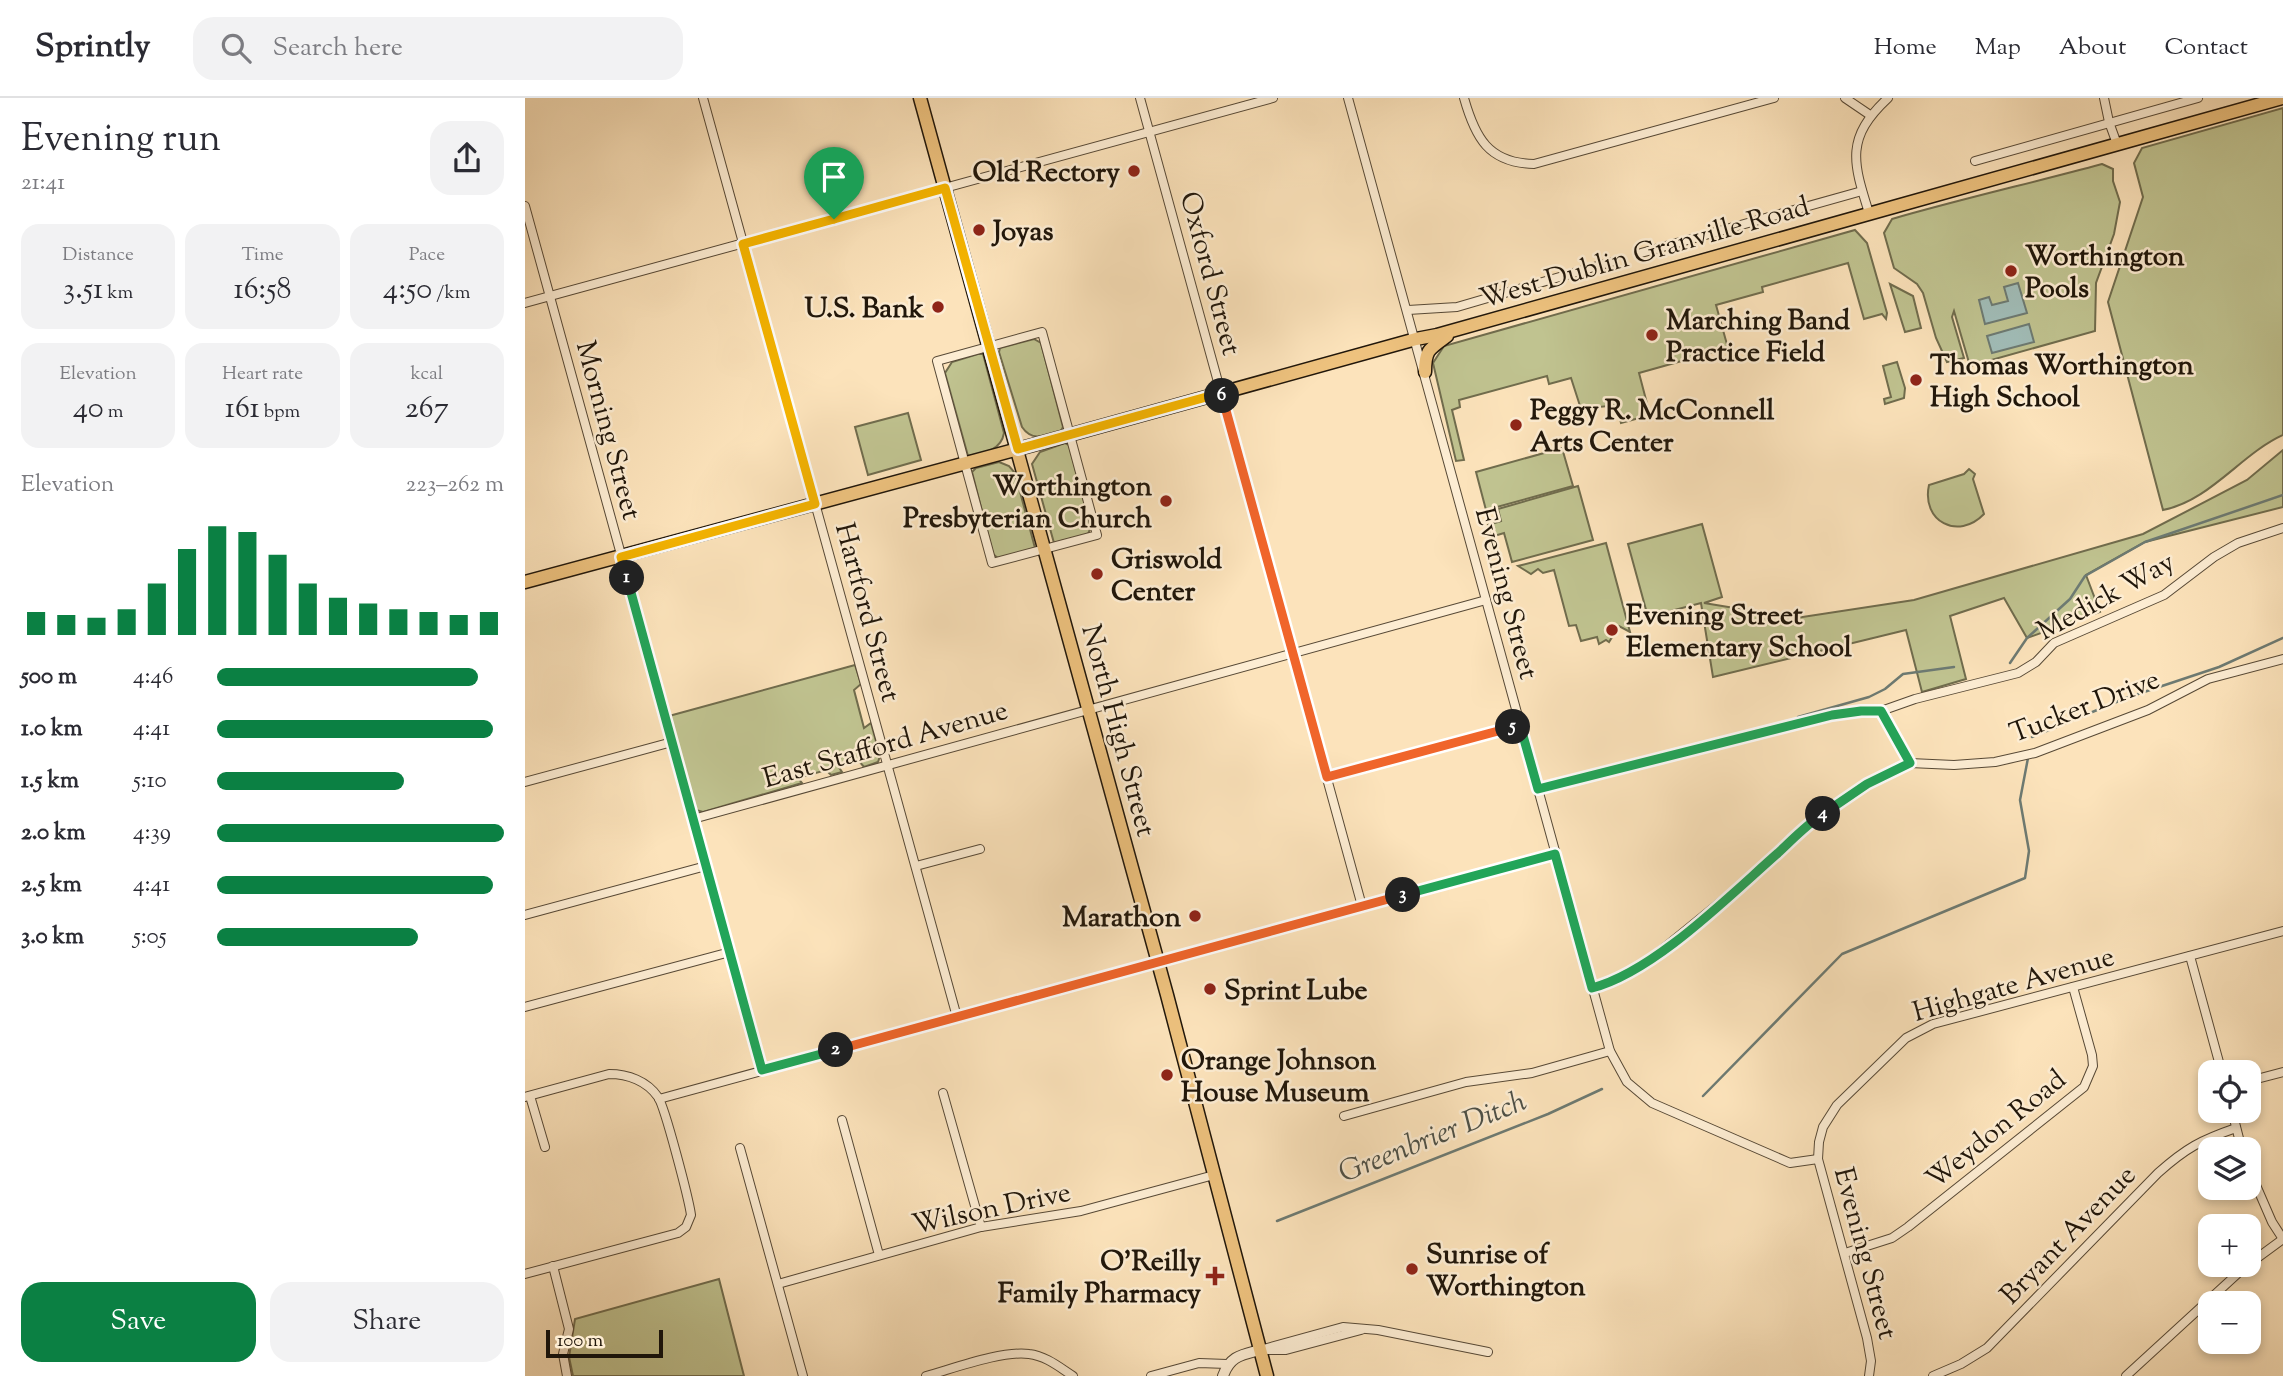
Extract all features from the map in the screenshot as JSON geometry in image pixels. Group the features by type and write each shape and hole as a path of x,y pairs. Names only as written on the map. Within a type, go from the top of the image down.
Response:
{"main road":[{"name":"North High Street","path":"920,98 1089,710 1267,1376"},
{"name":"West Dublin Granville Road","path":"525,582 965,464 1416,338 1456,330 2282,98"},
{"path":"1425,372 1425,355 1429,349 1456,330"}],"street":[{"name":"Hartford Street","path":"703,98 957,1017"},
{"name":"Oxford Street","path":"1140,98 1361,906"},
{"path":"525,303 1273,98"},
{"name":"Evening Street","path":"1348,98 1610,1051 1627,1082 1652,1103 1790,1163 1818,1160 1870,1349 1869,1376"},
{"path":"1464,98 1476,134 1485,145 1499,156 1523,164 1551,160 1774,98"},
{"path":"1845,98 1870,115"},
{"path":"1869,213 1857,170 1856,151 1860,132 1870,115 1888,98"},
{"path":"2104,98 2117,144"},
{"path":"1975,161 2198,98"},
{"path":"1641,253 1862,191"},
{"name":"Morning Street","path":"525,206 762,1070"},
{"path":"1408,310 1457,307 1611,262"},
{"path":"1042,332 1097,535 992,563 937,361 989,347 1042,332"},
{"name":"Medick Way","path":"1538,789 1832,715 1881,711 1916,699 2018,673 2035,662 2054,643 2164,594 2238,543 2283,528"},
{"name":"East Stafford Avenue","path":"693,819 1486,600"},
{"name":"Tucker Drive","path":"1592,988 1612,982 1652,958 1743,884 1814,820 1867,784 1910,763 1954,765 1995,762 2035,753 2148,710 2208,679 2283,659"},
{"path":"1881,711 1910,763"},
{"path":"1327,777 1520,725"},
{"path":"525,782 671,742"},
{"path":"916,866 980,849"},
{"path":"659,1099 1555,854"},
{"path":"525,915 706,866"},
{"name":"Highgate Avenue","path":"1818,1160 1819,1142 1829,1116 1837,1105 1906,1038 1933,1024 2283,931"},
{"path":"525,1007 730,952"},
{"path":"2190,956 2218,1060"},
{"name":"Weydon Road","path":"1845,1253 1892,1238 1908,1227 2084,1087 2093,1066 2092,1055 2073,988"},
{"path":"1344,1116 1467,1083 1532,1073 1610,1051"},
{"path":"2261,1078 2283,1072"},
{"path":"525,1274 678,1233 686,1227 690,1210 659,1099 642,1082 621,1074 609,1074 528,1097 545,1147"},
{"path":"943,1093 981,1227"},
{"path":"842,1120 879,1255"},
{"path":"2235,1123 2238,1137"},
{"name":"Bryant Avenue","path":"1933,1376 1961,1364 1987,1348 2158,1173 2182,1152 2204,1139 2236,1128"},
{"path":"740,1148 803,1376"},
{"name":"Wilson Drive","path":"778,1284 981,1227 1080,1211 1214,1175"},
{"path":"2261,1198 2283,1239 2261,1255"},
{"path":"553,1266 569,1329 563,1354 565,1376"},
{"path":"2126,1376 2235,1277"},
{"path":"1223,1376 1227,1364 1241,1354 1343,1327 1378,1330 1487,1352"},
{"path":"926,1376 1009,1355 1029,1354 1047,1359 1073,1376"},
{"path":"1151,1376 1199,1363 1227,1364"}],"green space":[{"path":"2283,108 2283,435 2253,453 2196,497 2163,510 2108,302 2143,197 2134,163 2142,148"},
{"path":"2102,164 2113,169 2113,181 2120,202 2114,234 2096,283 2095,331 1970,366 1954,311 1952,317 1964,358 1947,362 1936,338 1923,293 1917,284 1894,268 1884,233 1892,219"},
{"path":"1855,230 1867,243 1887,313 1886,319 1882,314 1864,319 1848,263 1762,287 1763,292 1716,305 1728,348 1639,373 1650,415 1621,423 1617,405 1581,409 1571,378 1549,384 1547,376 1459,400 1460,407 1452,410 1464,460 1456,461 1433,363 1444,346"},
{"path":"1890,284 1913,296 1921,328 1905,332"},
{"path":"1034,339 1041,343 1063,427 1061,431 1050,435 1030,435 1022,427 999,352 1000,348"},
{"path":"983,354 1004,433 995,447 968,456 945,373 952,362"},
{"path":"1897,362 1905,388 1904,398 1885,404 1884,399 1891,397 1883,366"},
{"path":"908,413 921,460 868,475 855,427"},
{"path":"1065,443 1069,445 1091,527 1088,534 1054,543 1032,464 1040,452"},
{"path":"1562,448 1573,486 1486,510 1476,472"},
{"path":"2283,450 2283,507 2145,542 2086,575 2100,612 2027,638 2004,598 1950,616 1966,679 1922,692 1906,630 1713,677 1701,603 1648,617 1628,544 1702,524 1722,597 1704,603 1796,618 1914,600 2143,534 2247,480"},
{"path":"999,462 1009,466 1015,473 1035,548 999,559 993,554 972,472 976,468"},
{"path":"1969,469 1975,474 1973,479 1984,514 1963,526 1944,523 1931,509 1929,485 1964,474"},
{"path":"1578,486 1593,540 1512,562 1504,533 1491,537 1488,525 1501,521 1498,509"},
{"path":"1606,543 1630,632 1619,626 1609,642 1606,640 1599,644 1597,637 1581,641 1576,625 1569,626 1554,570 1543,573 1538,569 1531,574 1518,566"},
{"path":"855,665 861,684 854,690 864,728 871,723 880,756 878,762 864,767 859,761 838,766 842,772 831,775 826,770 798,778 802,783 703,812 696,810 669,716"},
{"path":"719,1279 744,1376 573,1376 569,1357 575,1319"}],"water":[{"path":"2018,283 2027,313 1985,324 1979,300 1989,297 1992,305 2008,301 2004,287"},
{"path":"2029,324 2034,342 1992,353 1987,336"}],"waterway":[{"name":"Greenbrier Ditch","path":"2010,663 2027,638 2070,599 2085,576 2145,542 2283,495"},
{"path":"2032,737 2126,698 2219,667 2283,638"},
{"path":"1798,717 1869,697 1885,689 1903,674 1954,667"},
{"name":"Greenbrier Ditch","path":"1703,1096 1842,954 2025,878 2029,851 2020,800 2028,758"},
{"name":"Greenbrier Ditch","path":"1277,1221 1548,1114 1602,1089"}],"place":[{"name":"Old Rectory","path":"1134,171"},
{"name":"Joyas","path":"979,230"},
{"name":"Worthington Pools","path":"2011,271"},
{"name":"U.S. Bank","path":"938,307"},
{"name":"Marching Band Practice Field","path":"1652,335"},
{"name":"Thomas Worthington High School","path":"1916,380"},
{"name":"Peggy R. McConnell Arts Center","path":"1516,425"},
{"name":"Worthington Presbyterian Church","path":"1166,501"},
{"name":"Griswold Center","path":"1097,574"},
{"name":"Evening Street Elementary School","path":"1612,630"},
{"name":"Marathon","path":"1195,916"},
{"name":"Sprint Lube","path":"1210,989"},
{"name":"Orange Johnson House Museum","path":"1167,1075"},
{"name":"Sunrise of Worthington","path":"1412,1269"},
{"name":"O'Reilly Family Pharmacy","path":"1215,1276"}],"route":[{"path":"945,188 1018,449 1221,393 1327,777 1520,725 1538,789 1832,715 1861,711 1881,711 1910,763 1867,784 1814,820 1743,884 1652,958 1612,982 1592,988 1555,854 762,1070 621,557 815,504 743,244 834,219 945,188"}]}
